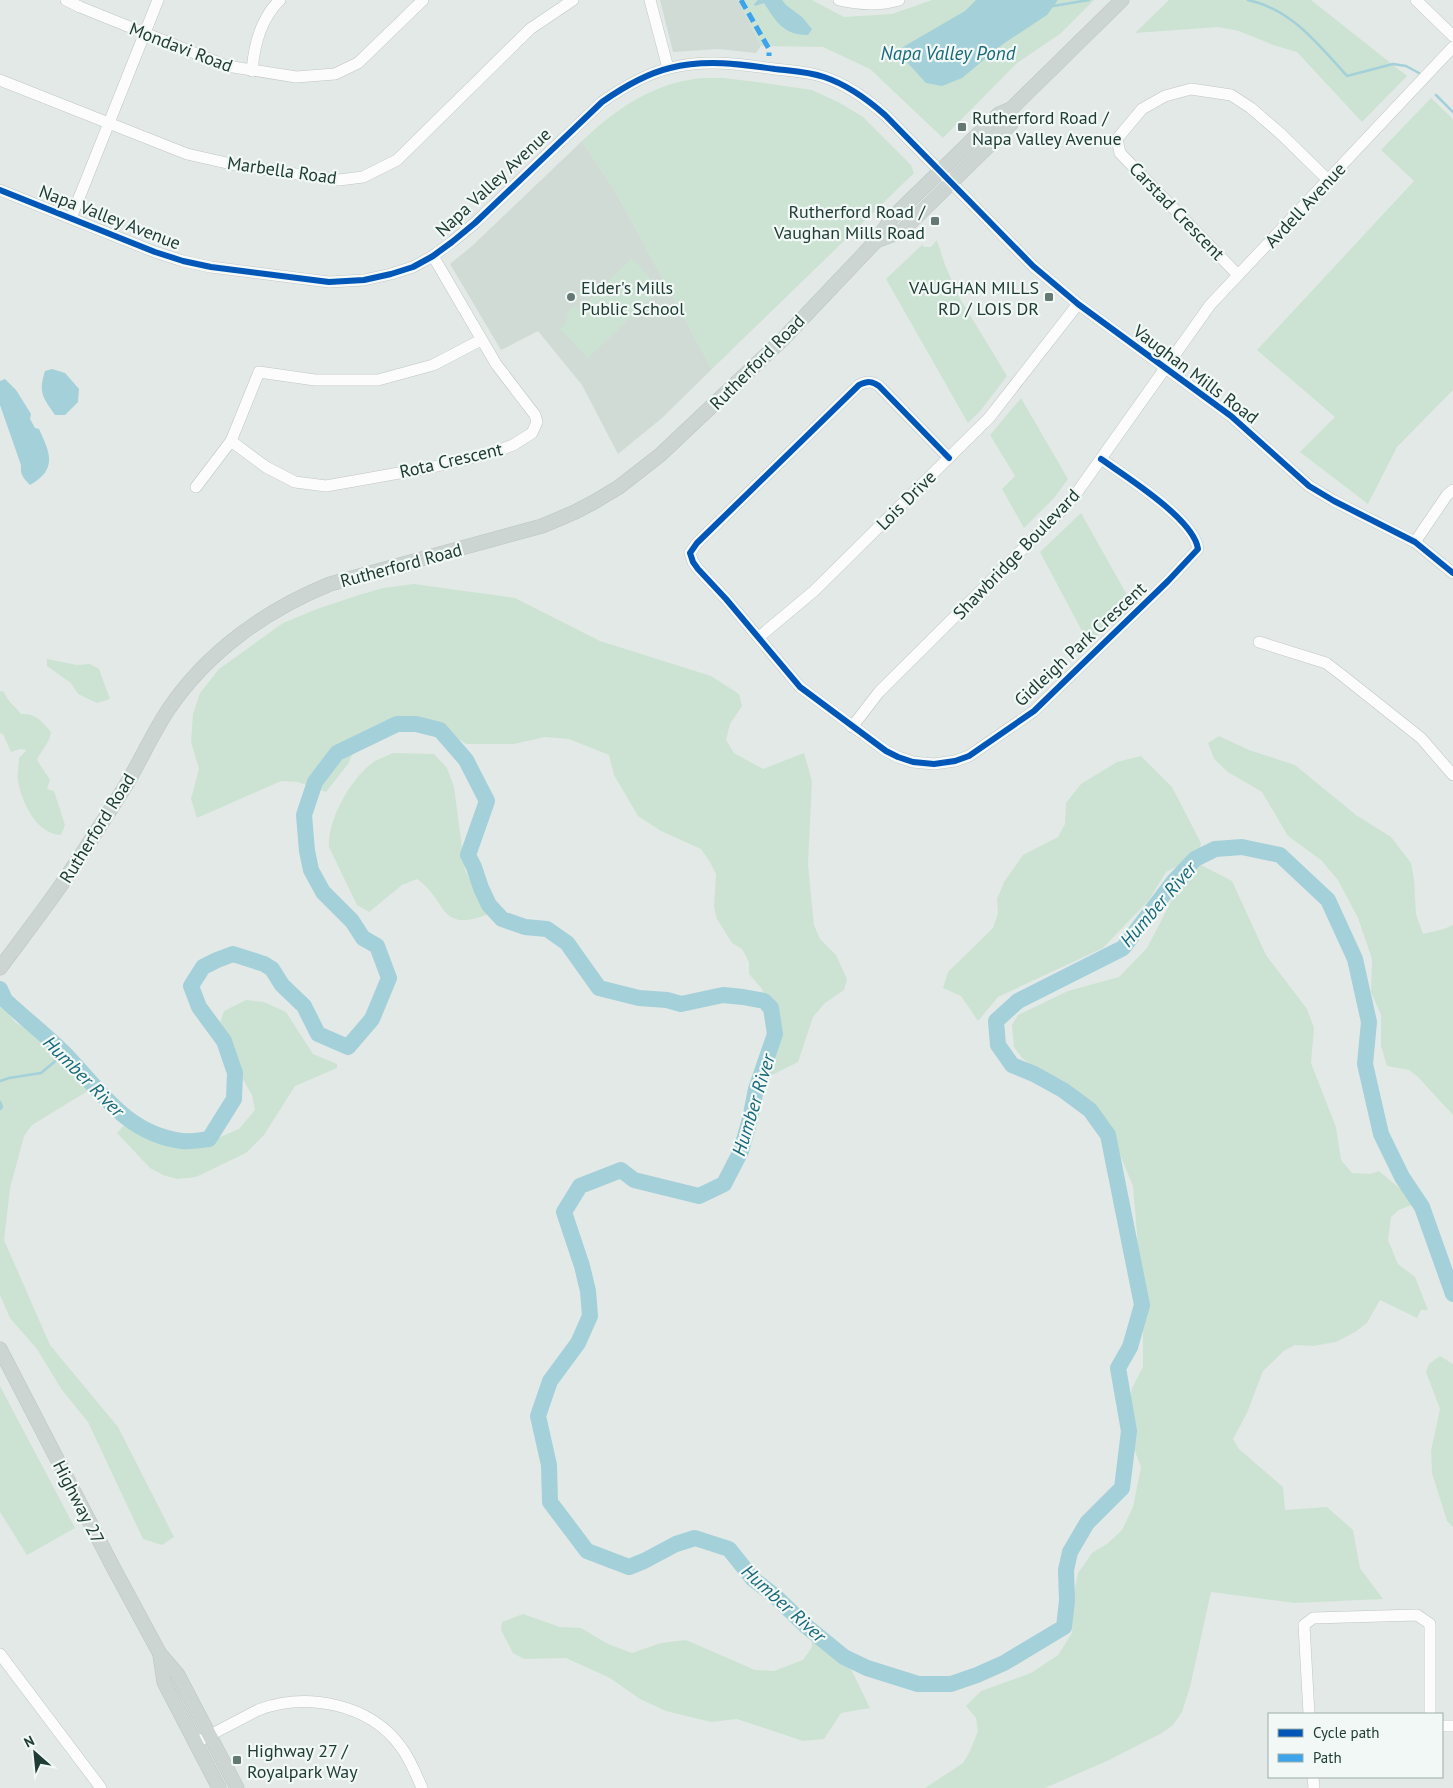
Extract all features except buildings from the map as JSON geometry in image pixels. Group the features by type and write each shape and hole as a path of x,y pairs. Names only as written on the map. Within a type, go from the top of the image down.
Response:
{"main road":[{"name":"Rutherford Road","path":"0,968 60,887 124,788 169,708 197,674 230,643 272,612 323,587 366,573 542,526 575,512 619,487 660,455 776,346 876,241 892,218 999,114 1011,109 1122,0"},
{"name":"Rutherford Road","path":"876,241 902,231 1011,124 1011,109"},
{"name":"Highway 27","path":"0,1350 112,1567 160,1654 178,1675 237,1788"},
{"name":"Highway 27","path":"160,1654 164,1682 219,1788"}],"street":[{"name":"Mondavi Road","path":"66,0 227,66 296,77 335,74 358,63 423,0"},
{"path":"70,218 158,0"},
{"path":"252,71 261,28 270,10 280,0"},
{"name":"Marbella Road","path":"0,80 187,154 240,166 339,180 363,177 397,160 530,29 573,0"},
{"path":"650,0 668,68"},
{"path":"839,0 866,5 899,0"},
{"path":"1416,0 1453,36"},
{"name":"Avdell Avenue","path":"1165,369 1210,305 1453,47"},
{"name":"Napa Valley Avenue","path":"0,190 155,252 183,261 329,282 352,282 378,278 404,271 433,256 469,228 602,102 633,83 668,68 694,63 716,62 808,73 824,77 849,88 885,115 940,171"},
{"name":"Carstad Crescent","path":"1238,274 1120,153 1117,139 1142,109 1165,96 1191,89 1231,94 1269,123 1328,180"},
{"name":"Vaughan Mills Road","path":"940,171 1032,266 1078,304 1231,416 1314,489 1415,542 1453,573"},
{"name":"Rota Crescent","path":"232,441 266,467 295,482 326,486 433,467 492,453 513,445 532,432 537,422 535,414 496,364 433,256"},
{"name":"Lois Drive","path":"759,637 814,590 990,418 1078,304"},
{"path":"196,487 232,441 259,372 315,380 378,380 433,365 481,340"},
{"name":"Shawbridge Boulevard","path":"852,727 879,692 1061,512 1165,369"},
{"name":"Gidleigh Park Crescent","path":"949,458 879,386 872,382 860,384 704,536 690,553 698,569 759,637 800,687 886,752 913,762 942,763 969,756 1028,715 1045,701 1198,549 1195,538 1166,506 1100,459"},
{"path":"1415,542 1447,495 1453,490"},
{"path":"1259,642 1326,663 1421,738 1453,775"},
{"path":"1309,1713 1304,1625 1314,1618 1416,1615 1430,1624 1430,1713"},
{"path":"0,1654 101,1788"},
{"path":"195,1743 258,1710 274,1705 300,1702 330,1704 358,1713 386,1731 401,1747 422,1788"}],"shaded area":[{"path":"660,0 738,0 761,46 756,53 718,49 673,52"},
{"name":"Elder's Mills Public School","path":"582,141 616,192 712,369 662,418 618,454 582,385 538,331 501,350 450,264 472,246"}],"green space":[{"path":"738,0 812,0 844,17 892,14 932,0 1094,0 1060,34 1017,63 943,138 870,69 823,47 761,46"},
{"path":"1169,0 1311,0 1407,76 1362,122 1297,52 1273,45 1239,31 1218,27 1135,33"},
{"path":"702,78 723,78 812,90 840,103 863,117 911,165 914,173 712,369 616,192 582,141 622,108 652,91 668,85"},
{"path":"1431,98 1453,119 1453,390 1397,447 1368,504 1300,452 1335,417 1257,350 1414,181 1381,150"},
{"path":"937,240 945,265 959,297 1007,376 981,410 968,423 886,279 922,245 924,247 931,247"},
{"path":"632,258 650,278 655,294 588,358 560,329 566,323 568,312 575,306 579,310"},
{"path":"1021,398 1068,479 1054,498 1024,528 1002,489 1015,476 990,435"},
{"path":"1081,513 1131,602 1089,644 1040,552"},
{"path":"414,584 515,598 600,641 711,676 739,694 742,706 730,724 726,740 734,753 763,769 804,753 812,781 808,864 814,925 820,939 836,955 847,979 844,990 825,1003 813,1017 798,1062 770,1076 772,1017 762,989 749,974 749,962 742,949 732,943 717,919 714,907 716,874 710,862 701,849 661,831 638,816 614,775 609,755 569,739 545,737 514,744 466,744 454,736 410,722 388,722 361,735 348,764 326,792 298,782 281,781 197,818 191,799 199,769 191,742 193,714 200,693 219,669 283,623 359,595 383,588"},
{"path":"47,659 77,665 90,664 99,669 110,699 97,703 78,694 71,683 47,666"},
{"path":"0,691 4,692 21,714 38,718 51,732 49,740 37,760 50,780 47,789 54,791 65,825 61,835 44,829 37,823 23,798 18,781 19,758 27,750 20,749 11,752 3,734 0,733"},
{"path":"1219,736 1249,750 1295,765 1356,815 1391,837 1411,863 1416,914 1423,934 1453,925 1453,1115 1417,1076 1409,1070 1387,1066 1381,1046 1381,1015 1371,992 1372,959 1358,918 1338,880 1321,860 1288,836 1262,792 1228,772 1214,759 1208,743"},
{"path":"393,753 434,754 447,768 454,787 465,870 489,914 472,919 460,920 452,918 417,879 402,885 369,912 357,905 329,847 329,836 337,812 358,777 375,761"},
{"path":"1141,756 1172,787 1201,843 1198,856 1166,872 1149,900 1103,948 998,997 978,1021 961,996 943,988 948,972 993,928 998,913 997,899 1004,882 1023,855 1058,837 1065,824 1066,803 1081,784 1117,762"},
{"path":"1199,864 1232,881 1266,955 1307,1009 1314,1028 1311,1063 1336,1127 1341,1160 1352,1173 1370,1174 1379,1171 1404,1192 1413,1204 1399,1210 1391,1217 1388,1240 1398,1264 1415,1277 1428,1310 1421,1310 1417,1318 1380,1300 1367,1323 1336,1342 1313,1346 1295,1345 1285,1350 1263,1371 1247,1413 1233,1439 1239,1449 1283,1487 1285,1510 1327,1507 1353,1530 1360,1568 1383,1599 1295,1603 1211,1592 1190,1687 1182,1712 1173,1725 1162,1733 1107,1761 1045,1788 925,1788 963,1763 970,1751 978,1731 976,1718 966,1706 981,1691 1031,1673 1058,1655 1072,1633 1074,1593 1078,1573 1092,1553 1107,1544 1122,1530 1133,1507 1141,1467 1131,1441 1127,1417 1132,1388 1143,1367 1143,1305 1133,1186 1113,1138 1095,1106 1062,1080 1037,1069 1022,1058 1014,1047 1012,1025 1018,1015 1068,991 1119,977 1147,948 1174,896"},
{"path":"246,1000 264,1002 286,1012 313,1054 337,1064 337,1068 295,1086 264,1135 246,1153 196,1177 177,1179 163,1175 150,1168 117,1133 128,1121 151,1139 181,1149 218,1138 239,1129 255,1110 252,1095 222,1043 219,1026 224,1011"},
{"path":"0,1003 15,1022 33,1033 64,1058 91,1089 32,1125 24,1136 10,1188 4,1240 50,1345 118,1427 174,1537 162,1545 143,1539 88,1422 62,1390 37,1349 10,1318 0,1295"},
{"path":"1440,1356 1453,1364 1453,1527 1447,1521 1432,1473 1431,1451 1440,1409 1426,1372 1429,1364"},
{"path":"0,1386 75,1528 27,1555 0,1512"},
{"path":"523,1614 560,1627 581,1628 608,1644 632,1653 661,1643 686,1640 755,1670 774,1671 803,1660 812,1647 811,1635 849,1665 870,1708 841,1713 824,1739 803,1741 737,1719 711,1722 666,1711 640,1699 610,1678 566,1658 524,1659 513,1653 501,1630 502,1622"}],"water":[{"path":"758,0 782,0 802,17 812,29 808,35 793,33 787,30 781,26 764,3 755,6 754,4"},
{"name":"Napa Valley Pond","path":"976,0 1058,0 1047,15 1003,44 962,78 942,86 926,83 906,61 903,47 965,11"},
{"path":"52,369 65,373 79,389 78,402 65,415 55,415 43,394 42,385 45,371"},
{"path":"5,379 16,390 31,414 30,419 35,428 39,429 48,453 48,467 45,473 30,485 22,473 21,465 0,405 0,381"}],"waterway":[{"path":"1053,6 1089,0"},
{"path":"1248,0 1278,11 1303,29 1347,76 1393,64 1406,66 1419,73"},
{"path":"1436,95 1453,112"},
{"name":"Humber River","path":"0,989 5,1000 58,1047 103,1096 130,1120 145,1130 162,1137 185,1141 209,1139 234,1099 235,1073 224,1041 199,1007 191,986 203,967 233,954 264,964 272,969 282,985 304,1006 318,1034 348,1047 372,1019 389,978 377,946 363,938 352,921 323,892 311,870 307,851 304,815 315,782 337,753 397,724 416,724 440,730 466,760 487,801 468,855 489,905 502,919 525,927 547,929 567,943 599,988 639,998 667,1000 681,1004 723,995 764,1001 771,1008 775,1034 756,1089 741,1151 724,1184 699,1196 634,1180 621,1170 580,1186 564,1212 582,1266 588,1291 590,1316 578,1343 550,1381 538,1416 549,1465 550,1502 587,1551 629,1567 676,1544 695,1538 729,1549 753,1579 844,1657 867,1668 918,1684 951,1684 977,1675 1004,1663 1064,1627 1067,1601 1066,1570 1070,1552 1087,1523 1122,1488 1129,1431 1118,1368 1130,1347 1142,1305 1108,1135 1090,1110 1063,1090 1034,1074 1012,1065 998,1045 996,1021 1018,1001 1123,948 1174,881 1195,859 1215,849 1242,847 1280,855 1328,900 1355,959 1369,1022 1365,1064 1381,1134 1402,1177 1422,1207 1453,1294"},
{"path":"0,1081 41,1073 65,1053"},
{"path":"0,1102 2,1107 0,1109"}],"marked path":[{"path":"741,0 769,49 769,56"}],"cycle path":[{"path":"0,190 155,252 183,261 211,267 329,282 364,280 413,267 433,256 475,223 602,102 643,78 683,65 709,63 749,65 818,75 849,88 878,109 1033,266 1078,304 1231,416 1309,486 1334,501 1415,542 1453,573"},
{"path":"949,458 879,386 870,382 859,385 697,543 690,553 698,569 726,599 800,687 886,751 913,762 934,764 955,761 969,756 1034,711 1168,581 1198,549 1194,537 1172,512 1101,459"}],"place":[{"name":"Rutherford Road / Napa Valley Avenue","path":"962,127"},
{"name":"Rutherford Road / Vaughan Mills Road","path":"935,221"},
{"name":"Elder's Mills Public School","path":"571,297"},
{"name":"VAUGHAN MILLS RD / LOIS DR","path":"1049,297"},
{"name":"Highway 27 / Royalpark Way","path":"237,1760"}]}
